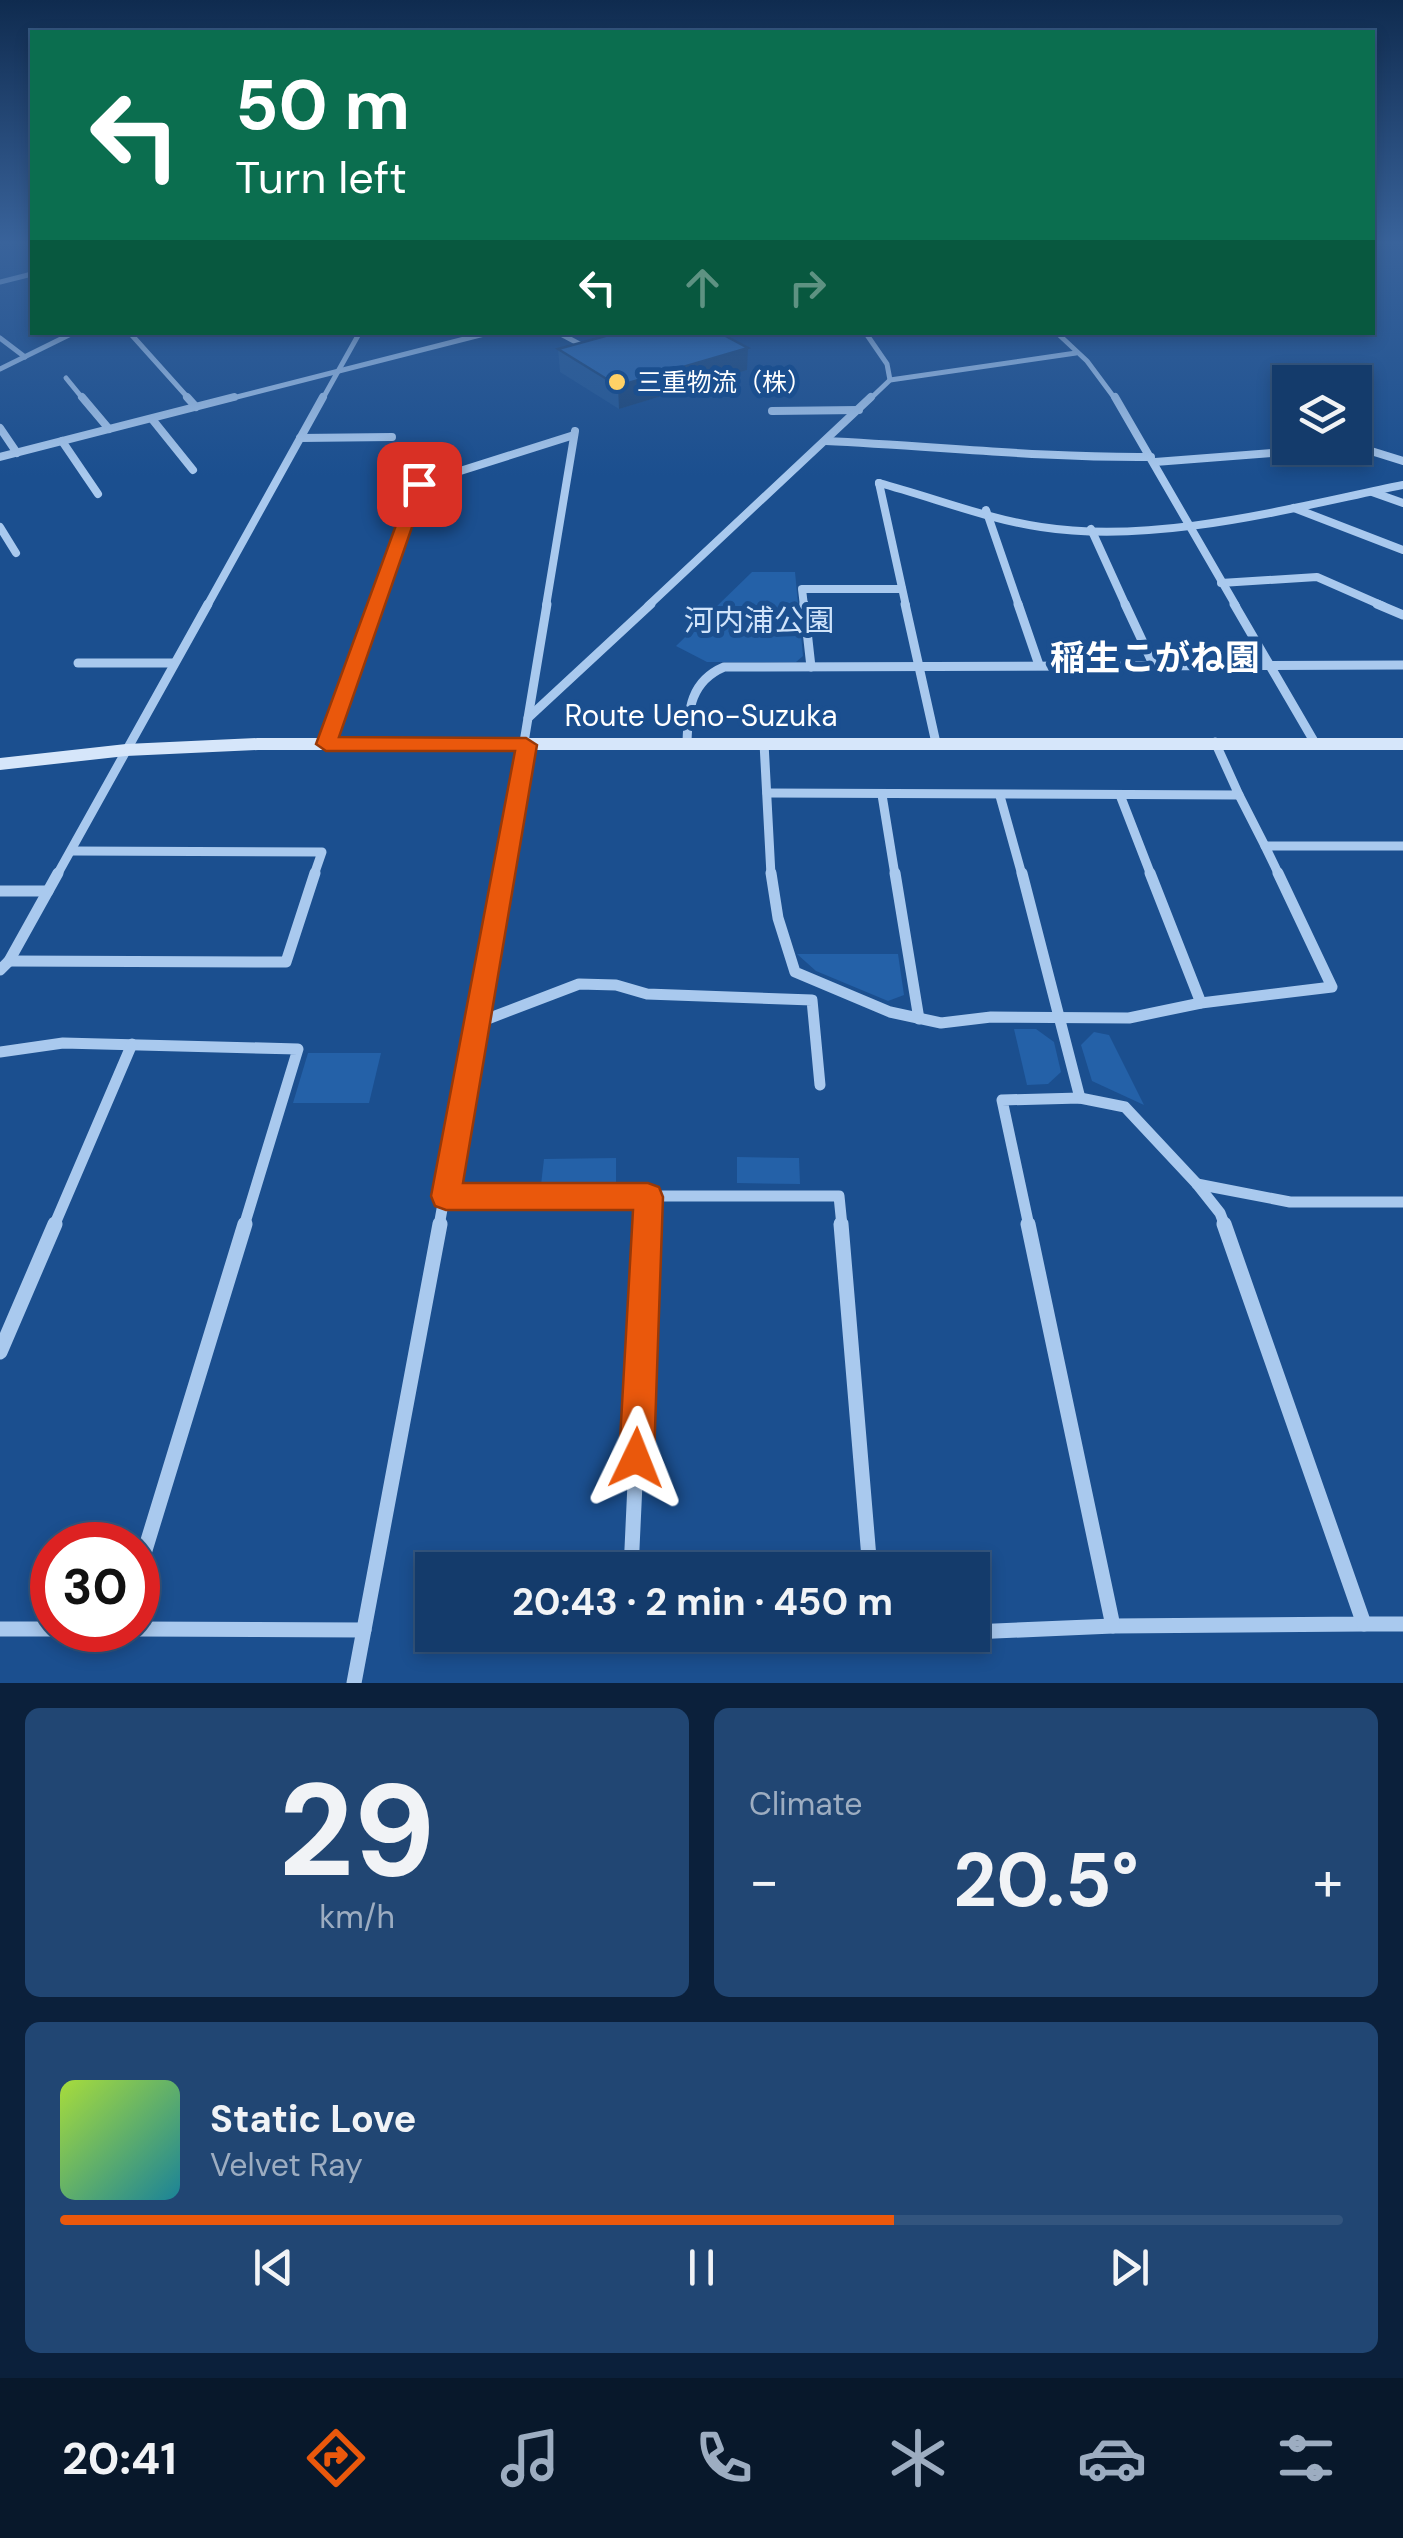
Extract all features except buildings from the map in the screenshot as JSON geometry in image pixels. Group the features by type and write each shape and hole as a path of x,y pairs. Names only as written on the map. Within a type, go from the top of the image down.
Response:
{"main road":[{"name":"Route Ueno-Suzuka","path":"0,764 126,750 326,744 1403,744"}],"street":[{"path":"0,369 68,335"},
{"path":"135,335 196,407"},
{"path":"5,966 358,335"},
{"path":"0,457 480,335"},
{"path":"562,335 585,349 600,345"},
{"path":"866,335 887,364 890,380"},
{"path":"1059,335 1109,387 1315,743"},
{"path":"0,338 25,357"},
{"path":"528,718 890,380 1076,353"},
{"path":"66,378 110,429"},
{"path":"772,410 859,410"},
{"path":"152,419 193,470"},
{"path":"0,428 17,453"},
{"path":"326,744 419,484 574,432 526,745 354,1683"},
{"path":"300,438 392,437"},
{"path":"826,440 967,447 1054,458 1153,460 1272,452"},
{"path":"62,441 98,494"},
{"path":"1372,451 1403,461"},
{"path":"936,743 879,483 1040,527 1091,529 1189,528 1403,485"},
{"path":"1371,492 1403,503"},
{"path":"1293,508 1403,550"},
{"path":"986,510 1039,665"},
{"path":"0,527 16,553"},
{"path":"1091,529 1154,666"},
{"path":"1221,583 1318,577 1403,615"},
{"path":"810,667 802,589 902,589"},
{"path":"78,663 174,663"},
{"path":"687,742 689,703 708,672 724,668 1403,665"},
{"path":"764,743 776,907 783,946 795,972 892,1015 973,1023 991,1018 1128,1018 1201,1003 1332,986 1215,742"},
{"path":"766,794 1239,795"},
{"path":"1120,795 1201,1003"},
{"path":"882,796 919,1018"},
{"path":"1000,796 1062,1018 1080,1098"},
{"path":"1265,846 1403,846"},
{"path":"5,966 286,962 322,852 72,851"},
{"path":"0,891 48,891"},
{"path":"477,1023 579,984 616,985 647,994 812,1000 820,1085"},
{"path":"0,1052 64,1042 298,1049 154,1522"},
{"path":"0,1352 132,1044"},
{"path":"1113,1626 1002,1100 1080,1098 1124,1108 1220,1212 1364,1624"},
{"path":"1198,1184 1290,1202 1403,1202"},
{"path":"446,1196 839,1196 869,1552"},
{"path":"633,1552 648,1197"},
{"path":"990,1631 1113,1626 1403,1624"},
{"path":"0,1629 30,1629"},
{"path":"160,1629 364,1630"}],"green space":[{"name":"河内浦公園","path":"752,572 795,572 803,656 796,662 707,662 676,646"},
{"path":"797,954 898,954 904,995 888,1001 816,971"},
{"path":"1014,1029 1036,1029 1054,1042 1061,1072 1048,1084 1027,1085"},
{"path":"1094,1032 1109,1035 1144,1105 1092,1081 1081,1045"},
{"path":"308,1053 381,1053 369,1103 293,1103"},
{"path":"737,1157 799,1158 800,1184 737,1183"},
{"path":"616,1158 616,1183 541,1185 544,1159"}],"place":[{"name":"三重物流（株）","path":"617,382"}],"district":[{"name":"稲生こがね園","path":"1155,658"}],"route":[{"path":"419,484 326,744 526,745 446,1196 648,1197 636,1458"}]}
